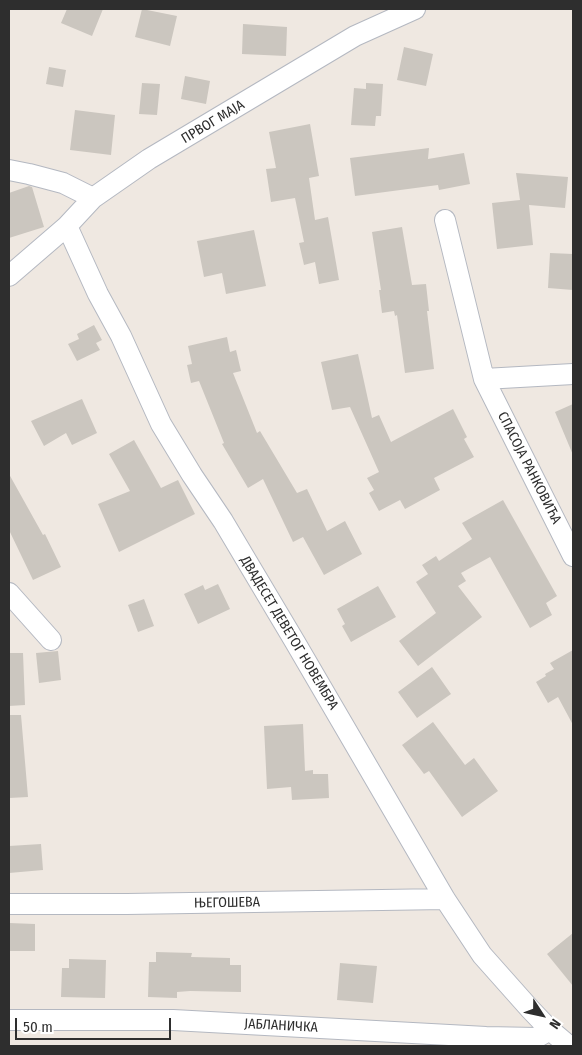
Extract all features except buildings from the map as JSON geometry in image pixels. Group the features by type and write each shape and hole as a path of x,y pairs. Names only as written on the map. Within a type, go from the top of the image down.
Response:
{"street":[{"name":"ПРВОГ МАЈА","path":"93,198 149,160 356,36 415,9"},
{"path":"9,170 63,184 93,198 67,226 9,276"},
{"name":"СПАСОЈА РАНКОВИЋА","path":"445,220 484,379 573,556"},
{"name":"ДВАДЕСЕТ ДЕВЕТОГ НОВЕМБРА","path":"67,226 98,294 121,336 161,424 281,617 445,899 482,955 550,1030 572,1046"},
{"path":"484,379 573,374"},
{"path":"9,593 51,640"},
{"name":"ЊЕГОШЕВА","path":"9,904 445,899"},
{"name":"ЈАБЛАНИЧКА","path":"9,1020 173,1020 536,1038 550,1030"}]}
